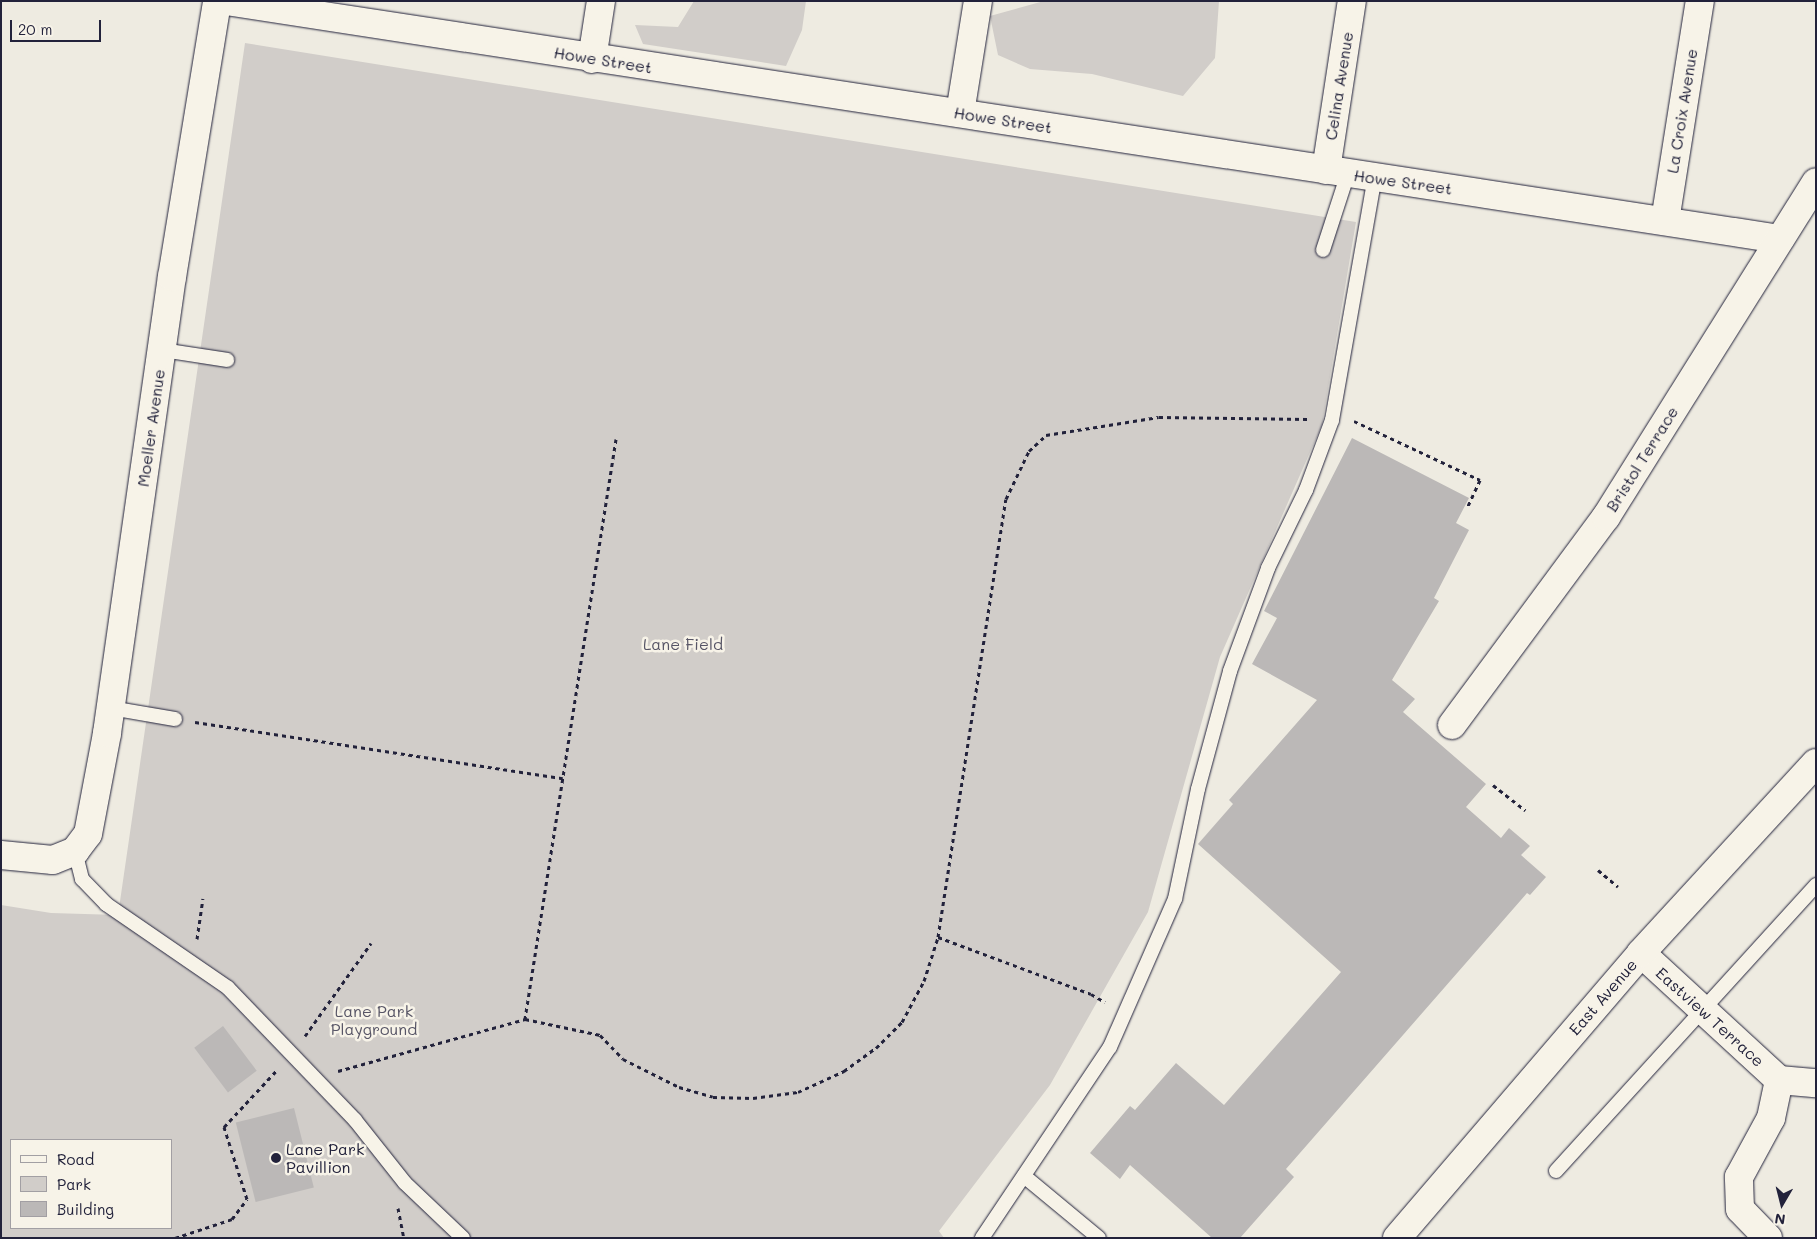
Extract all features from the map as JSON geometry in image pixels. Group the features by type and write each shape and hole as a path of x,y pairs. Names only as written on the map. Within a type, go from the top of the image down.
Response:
{"street":[{"name":"Moeller Avenue","path":"75,851 88,834 111,708 162,350 217,1"},
{"name":"Howe Street","path":"226,1 592,59 960,113 1780,239"},
{"path":"592,59 601,1"},
{"path":"960,113 978,1"},
{"name":"Celina Avenue","path":"1337,172 1352,1"},
{"name":"La Croix Avenue","path":"1665,221 1700,1"},
{"name":"Bristol Terrace","path":"1452,725 1606,517 1816,182"},
{"name":"East Avenue","path":"1398,1238 1641,953 1816,763"},
{"path":"1,855 53,860 75,851"},
{"name":"Eastview Terrace","path":"1641,953 1701,1011 1779,1080 1816,1083"},
{"name":"Eastview Terrace","path":"1768,1238 1740,1209 1739,1177 1771,1118 1779,1080"}],"lane":[{"path":"1323,250 1337,172"},
{"path":"982,1238 1110,1047 1175,898 1198,789 1230,671 1268,568 1306,490 1332,420 1375,177"},
{"path":"162,350 227,360"},
{"path":"111,708 175,719"},
{"path":"75,851 82,879 106,904 193,962 228,988 312,1079 355,1120 405,1183 463,1238"},
{"path":"1556,1171 1816,884"},
{"path":"1024,1176 1099,1238"}],"path":[{"path":"312,1079 525,1019 600,1035 623,1059 679,1087 713,1096 753,1098 798,1092 844,1071 876,1048 902,1022 924,981 938,937 1006,499 1029,450 1046,434 1159,417 1352,420 1480,480 1468,506"},
{"path":"525,1019 616,439"},
{"path":"175,719 563,778"},
{"path":"1493,785 1525,810"},
{"path":"1598,870 1618,887"},
{"path":"193,962 203,898"},
{"path":"938,937 1091,994 1124,1015"},
{"path":"175,1238 232,1219 247,1199 224,1127 291,1056 371,943"}],"green space":[{"path":"694,1 806,1 802,30 786,66 643,44 635,25 678,27"},
{"path":"1044,1 1219,1 1215,58 1183,96 1092,74 1030,69 998,55 990,16"},
{"name":"Lane Field","path":"245,43 1356,222 1322,425 1220,657 1148,912 1050,1085 939,1231 944,1238 1,1238 1,905 51,913 118,915"}],"building":[{"path":"1352,438 1469,498 1456,523 1469,530 1434,598 1439,601 1392,680 1415,699 1403,712 1486,784 1466,807 1501,838 1509,828 1530,846 1521,855 1546,877 1530,895 1527,893 1286,1169 1294,1177 1240,1238 1212,1238 1130,1165 1120,1179 1090,1153 1130,1106 1135,1110 1176,1063 1224,1105 1341,972 1198,844 1233,804 1229,800 1317,700 1252,664 1277,618 1264,611"},
{"path":"223,1026 257,1071 228,1092 194,1048"},
{"name":"Lane Park Pavillion","path":"294,1108 314,1188 256,1202 236,1123"}],"place":[{"name":"Lane Park Pavillion","path":"276,1158"}],"park label":[{"name":"Lane Park Playground","path":"374,1020"}]}
